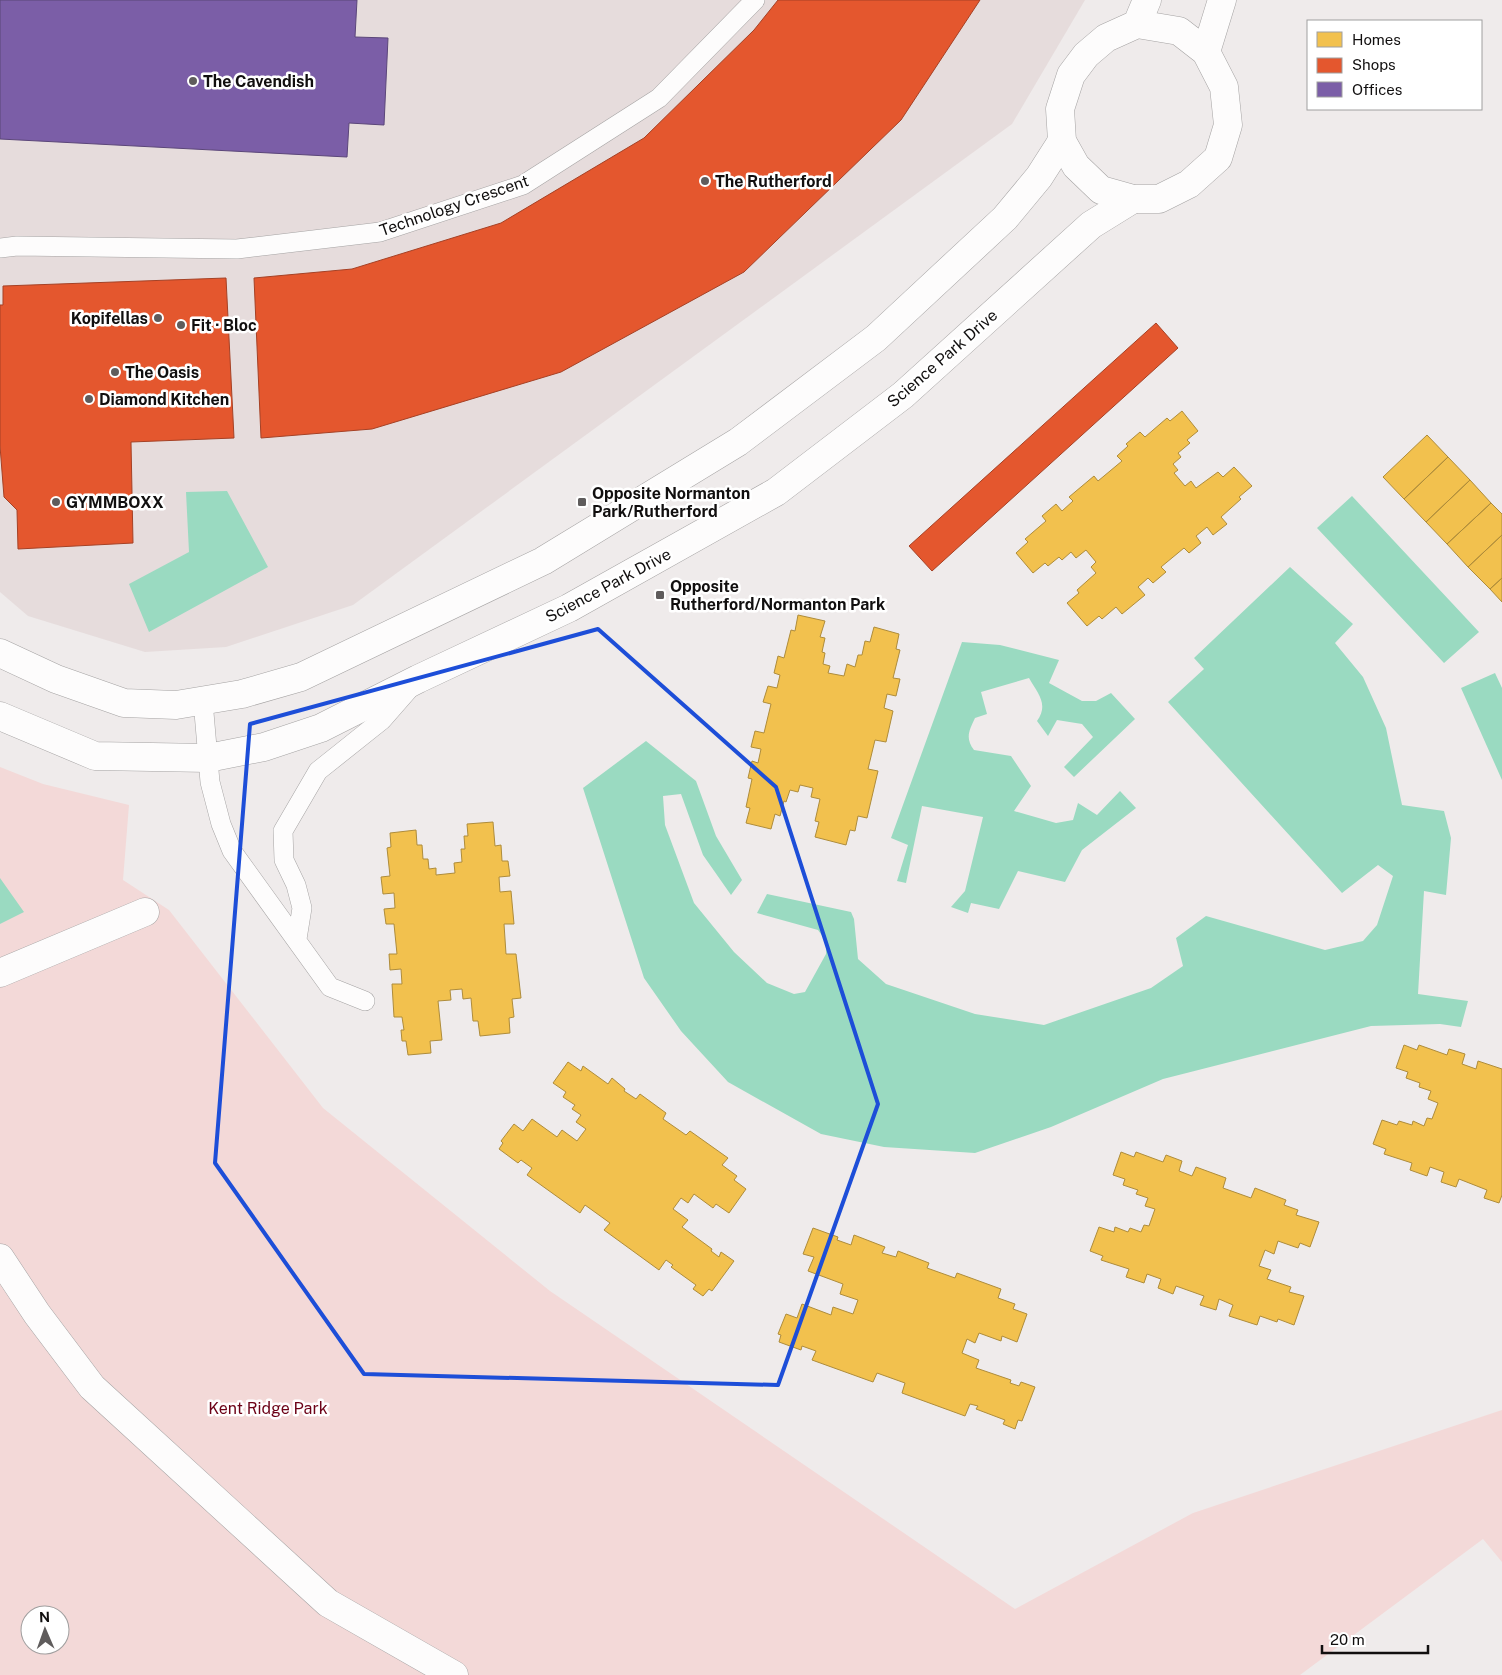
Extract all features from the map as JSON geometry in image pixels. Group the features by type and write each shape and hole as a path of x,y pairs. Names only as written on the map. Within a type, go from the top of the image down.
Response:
{"main road":[{"path":"1206,52 1222,0"},
{"path":"1142,12 1179,32 1206,52 1224,87 1228,126 1218,158 1189,184 1159,199 1133,199 1102,190 1076,166 1062,141 1060,110 1071,75 1086,55 1142,12"},
{"path":"0,653 56,679 124,703 176,705 242,694 301,677 534,565 738,442 876,338 998,225 1039,177 1062,141"},
{"name":"Science Park Drive","path":"0,716 95,756 208,758 264,747 321,728 418,679 569,608 776,492 903,395 1092,225 1133,199"},
{"path":"0,973 145,912"},
{"path":"0,1258 38,1314 92,1386 328,1603 454,1675"}],"lane":[{"name":"Technology Crescent","path":"0,248 17,246 238,249 380,232 514,188 523,185 659,98 755,0"},
{"path":"297,939 302,908 296,885 284,860 283,831 318,771 382,720 418,679"},
{"path":"203,700 210,782 221,824 232,851 330,987 365,1001"}],"highlighted area":[{"path":"598,629 776,787 878,1104 778,1385 364,1374 215,1163 250,724"}],"shaded area":[{"path":"0,0 1085,0 1012,124 353,605 226,647 145,652 28,616 0,592"},
{"path":"227,491 268,567 149,632 129,584 189,552 186,492"},
{"path":"1352,496 1479,632 1444,663 1317,528"},
{"path":"1290,567 1353,624 1335,643 1363,677 1386,728 1402,805 1444,811 1451,838 1446,895 1424,891 1418,994 1468,1001 1461,1027 1440,1024 1371,1026 1163,1079 1051,1127 975,1153 884,1147 821,1134 728,1082 681,1031 644,978 583,788 646,741 696,781 716,836 742,880 731,895 703,855 681,794 663,796 665,825 694,903 734,952 767,983 794,994 805,992 826,954 826,941 818,930 757,913 767,894 851,912 854,919 858,959 886,984 975,1014 1044,1025 1151,988 1183,966 1176,938 1206,916 1325,950 1363,941 1377,925 1393,876 1378,865 1342,893 1168,702 1204,669 1194,658"},
{"path":"962,642 1000,645 1059,660 1049,683 1082,701 1096,701 1111,693 1135,719 1074,777 1064,767 1093,737 1082,724 1057,720 1048,736 1037,721 1042,704 1039,694 1029,678 981,692 987,714 975,718 969,738 971,746 974,750 1011,756 1031,786 1014,811 1056,823 1073,820 1078,803 1097,815 1120,791 1136,808 1082,850 1065,882 1018,871 999,909 971,903 968,913 951,907 965,891 983,817 922,806 906,883 897,881 908,845 891,838"},
{"path":"1495,673 1502,688 1502,780 1461,688"},
{"path":"0,878 24,912 0,924"}],"green space":[{"name":"Kent Ridge Park","path":"0,767 43,784 129,805 123,880 169,910 323,1108 550,1291 1015,1609 1193,1513 1502,1410 1502,1562 1483,1539 1300,1675 0,1675"}],"building: Homes":[{"path":"1182,411 1198,431 1187,440 1190,443 1178,453 1181,457 1173,464 1178,470 1174,473 1185,486 1191,481 1196,488 1218,472 1223,477 1234,467 1252,486 1221,517 1227,524 1213,535 1207,527 1196,536 1201,543 1189,553 1184,548 1161,567 1166,572 1153,583 1148,578 1138,587 1145,595 1122,614 1116,607 1102,619 1099,616 1087,626 1067,603 1079,593 1077,590 1096,573 1091,567 1096,562 1086,550 1076,558 1071,552 1062,560 1059,557 1048,566 1045,563 1033,573 1016,553 1028,542 1025,539 1046,521 1042,516 1056,504 1062,511 1073,501 1069,497 1094,476 1098,481 1122,461 1117,456 1128,446 1126,444 1140,432 1145,437 1167,418 1170,421"},
{"path":"1427,435 1448,457 1404,499 1383,477"},
{"path":"1448,457 1470,480 1426,522 1404,499"},
{"path":"1470,480 1491,503 1447,544 1426,522"},
{"path":"1491,503 1502,514 1502,535 1468,567 1447,544"},
{"path":"1502,535 1502,578 1490,589 1468,567"},
{"path":"1502,578 1502,602 1490,589"},
{"path":"798,615 825,621 820,637 825,638 822,652 825,653 823,664 830,666 828,673 844,676 847,664 855,667 858,655 862,655 865,641 870,642 874,627 899,634 896,649 900,650 893,678 900,679 896,696 887,694 884,708 893,711 886,742 875,740 868,769 878,771 867,818 858,816 855,831 850,830 846,845 815,837 819,822 815,821 820,799 811,797 813,788 800,785 798,792 790,790 786,802 784,801 780,816 775,814 771,829 746,823 750,808 746,807 752,779 748,778 752,761 758,763 761,749 751,747 755,731 764,733 771,704 763,702 768,686 777,688 780,675 774,673 778,656 784,658 791,630 795,631"},
{"path":"493,822 495,846 501,845 502,861 508,861 510,876 499,877 500,892 511,891 514,924 504,924 506,954 516,954 521,998 512,999 514,1017 509,1018 510,1033 480,1036 478,1021 473,1021 471,998 463,999 462,989 450,990 451,1000 438,1001 442,1040 430,1041 431,1053 408,1055 406,1041 402,1041 401,1030 404,1030 402,1017 394,1017 392,984 402,984 401,969 390,970 389,954 397,954 394,924 386,924 384,909 395,908 394,893 383,894 381,877 390,876 387,848 391,847 390,833 416,830 417,845 422,845 423,859 428,859 429,869 436,868 436,875 455,873 454,863 462,862 461,849 465,849 464,836 468,836 467,824"},
{"path":"1404,1045 1417,1050 1419,1045 1447,1055 1449,1049 1465,1054 1462,1064 1476,1069 1478,1061 1502,1069 1502,1195 1499,1203 1484,1198 1487,1190 1459,1179 1456,1187 1441,1182 1444,1172 1430,1167 1427,1176 1410,1170 1412,1163 1384,1154 1386,1149 1373,1144 1382,1120 1397,1125 1399,1121 1412,1125 1413,1121 1424,1126 1427,1118 1432,1119 1438,1103 1428,1099 1431,1091 1419,1087 1420,1083 1406,1078 1408,1072 1396,1068"},
{"path":"568,1062 581,1071 583,1066 608,1084 612,1078 625,1089 624,1091 636,1099 640,1094 666,1113 663,1119 686,1135 690,1131 728,1158 722,1165 737,1176 734,1180 746,1189 729,1213 716,1204 713,1208 694,1194 688,1203 681,1198 673,1209 688,1220 682,1227 712,1249 711,1251 719,1257 721,1252 734,1261 712,1291 709,1289 703,1296 693,1289 696,1285 671,1267 673,1265 666,1260 659,1270 604,1230 610,1223 585,1205 580,1213 527,1175 532,1168 521,1160 518,1163 499,1149 503,1143 501,1141 514,1124 523,1131 532,1119 557,1137 562,1130 577,1141 586,1129 576,1122 581,1115 572,1109 575,1105 563,1097 566,1092 553,1083"},
{"path":"1121,1152 1134,1157 1136,1152 1163,1162 1166,1155 1182,1161 1179,1171 1192,1176 1196,1167 1226,1178 1223,1188 1251,1198 1255,1188 1286,1200 1284,1205 1298,1210 1296,1215 1319,1222 1310,1247 1300,1243 1298,1248 1278,1241 1274,1254 1265,1250 1259,1266 1271,1270 1267,1279 1291,1287 1289,1292 1304,1296 1294,1325 1278,1319 1277,1322 1260,1316 1257,1325 1229,1316 1233,1305 1219,1299 1216,1310 1200,1305 1204,1296 1176,1286 1173,1294 1158,1288 1161,1279 1147,1274 1144,1283 1126,1277 1129,1269 1101,1260 1103,1256 1090,1251 1099,1227 1114,1232 1115,1227 1128,1232 1130,1228 1141,1232 1144,1225 1149,1226 1155,1209 1145,1206 1148,1198 1136,1194 1138,1190 1123,1185 1125,1179 1113,1175"},
{"path":"813,1228 838,1237 837,1240 851,1245 854,1235 885,1247 882,1253 896,1257 898,1251 929,1263 927,1268 955,1278 957,1273 1001,1289 998,1298 1015,1304 1013,1309 1027,1314 1017,1342 1002,1336 1001,1341 979,1333 975,1343 967,1339 962,1353 979,1360 976,1368 1011,1380 1010,1383 1019,1386 1021,1382 1035,1387 1022,1421 1018,1420 1015,1429 1003,1424 1005,1420 976,1409 978,1406 970,1404 965,1416 902,1393 905,1383 877,1373 873,1382 812,1360 816,1351 802,1346 801,1350 779,1342 781,1335 778,1334 786,1314 797,1318 802,1304 831,1315 833,1307 853,1314 858,1300 840,1294 843,1284 808,1271 814,1257 803,1254"}],"building: Shops":[{"name":"The Rutherford","path":"778,0 980,0 901,120 744,272 561,372 372,429 261,438 254,278 352,269 501,223 644,138 754,30"},
{"name":"The Oasis","path":"226,278 234,438 131,442 133,543 18,549 17,510 4,497 0,446 0,305 3,305 3,286"},
{"path":"1156,323 1178,348 932,571 909,546"}],"building: Offices":[{"name":"The Cavendish","path":"0,0 357,0 355,37 388,38 384,125 349,123 347,157 0,139"}],"place":[{"name":"The Cavendish","path":"193,81"},
{"name":"The Rutherford","path":"705,181"},
{"name":"Kopifellas","path":"158,318"},
{"name":"Fit · Bloc","path":"181,325"},
{"name":"The Oasis","path":"115,372"},
{"name":"Diamond Kitchen","path":"89,399"},
{"name":"GYMMBOXX","path":"56,502"},
{"name":"Opposite Normanton Park/Rutherford","path":"582,502"},
{"name":"Opposite Rutherford/Normanton Park","path":"660,595"}]}
